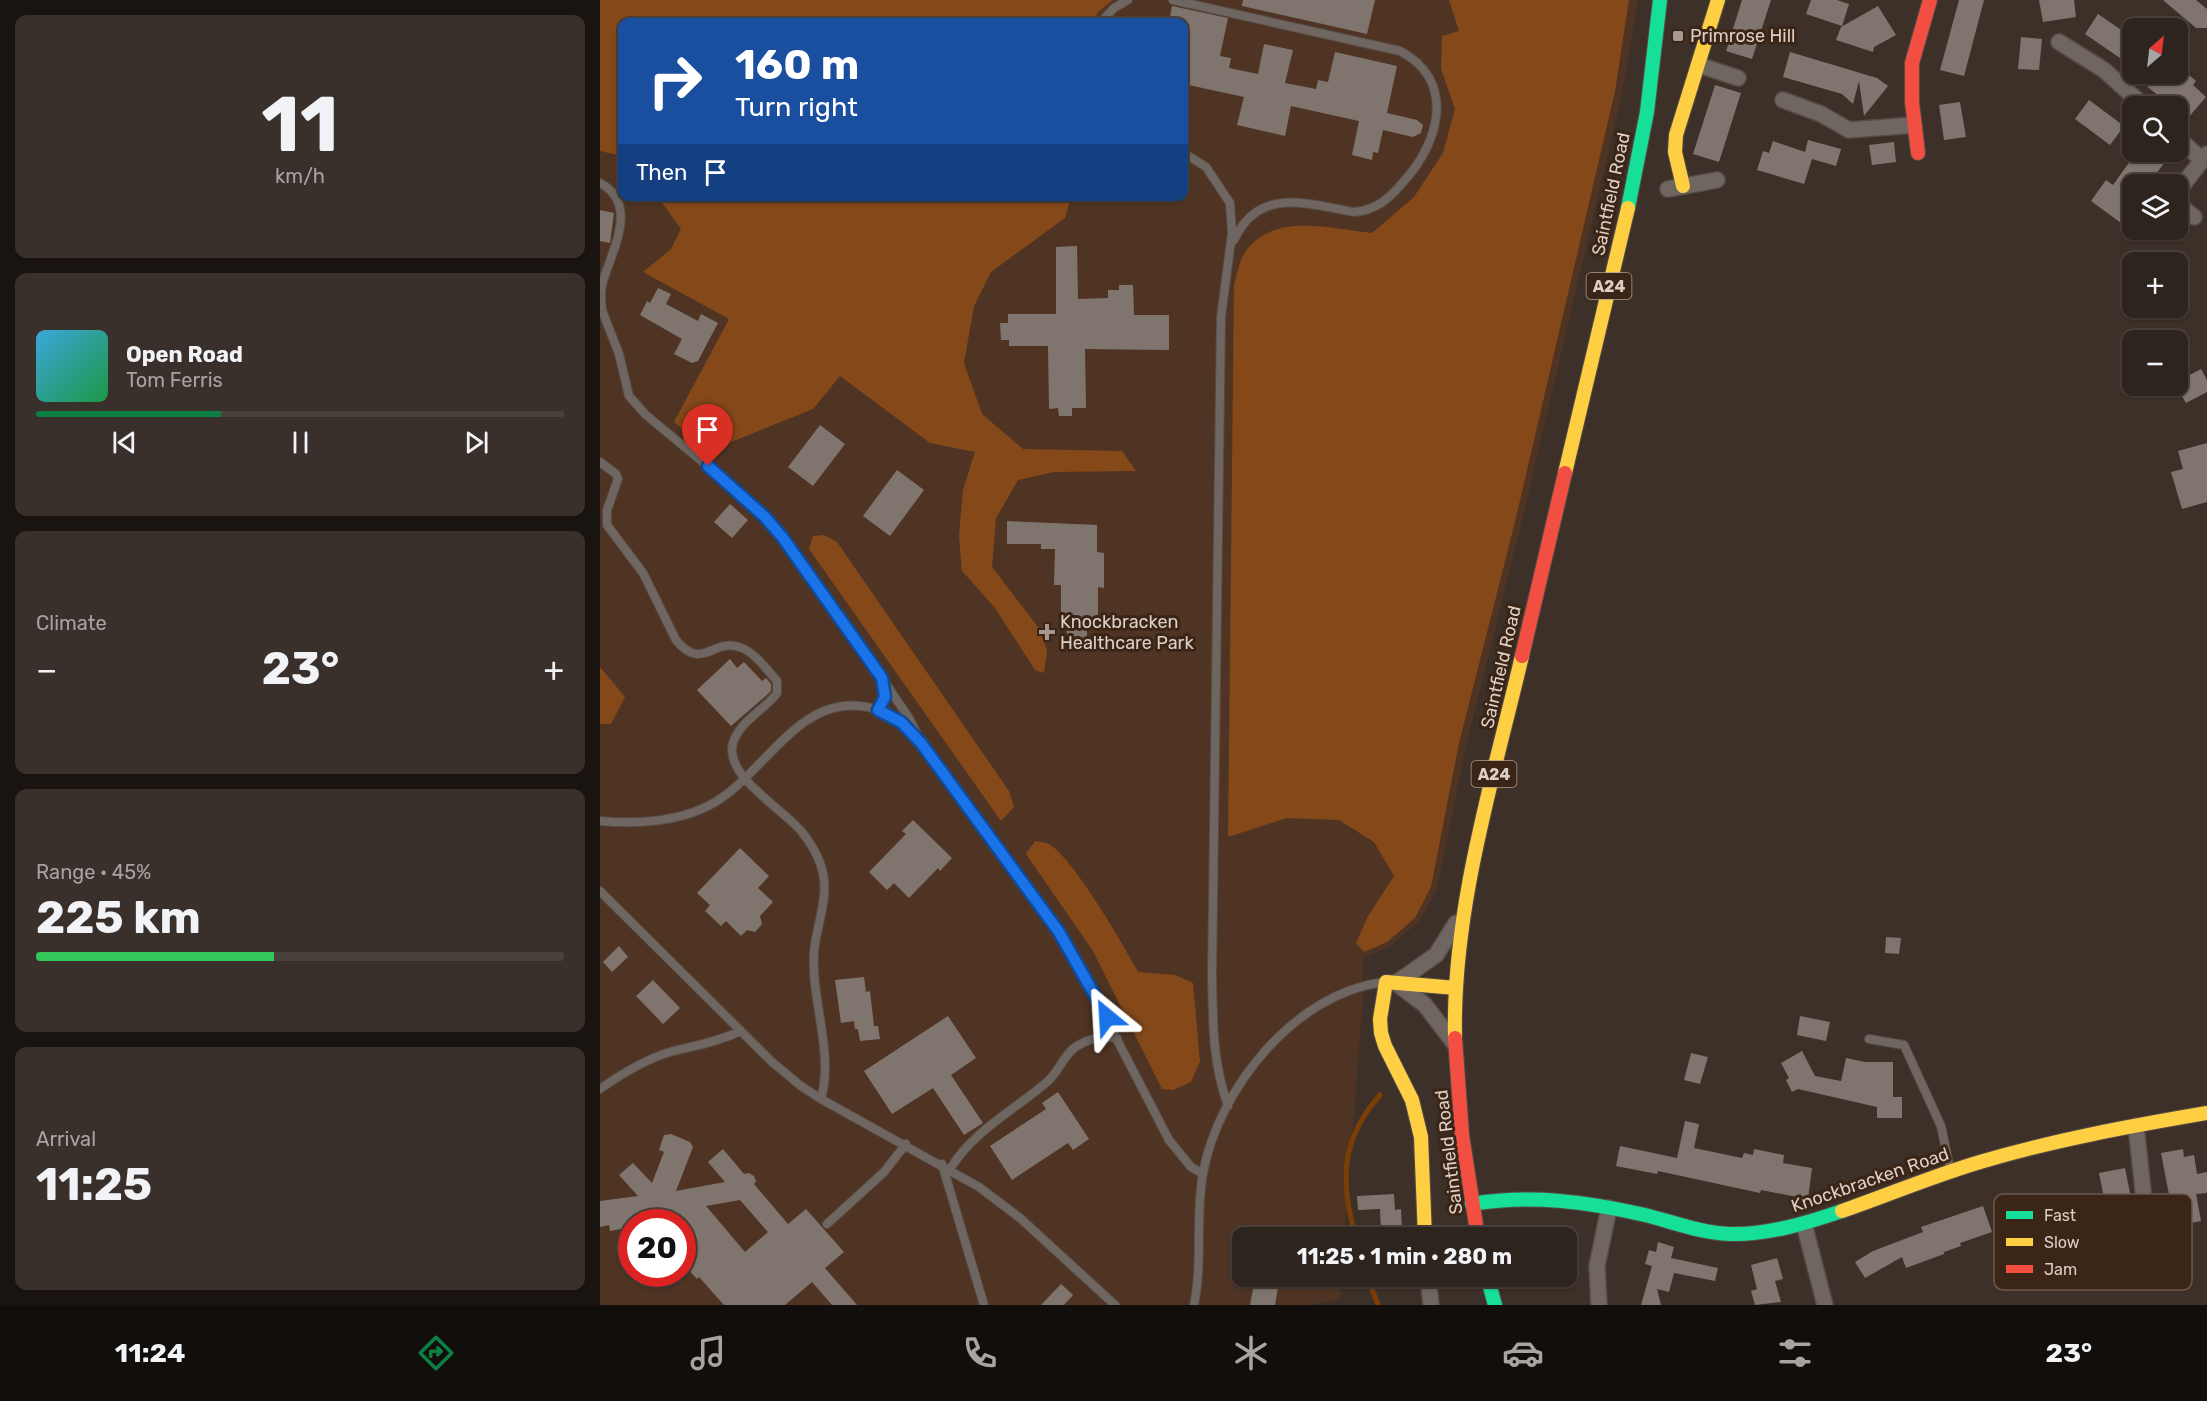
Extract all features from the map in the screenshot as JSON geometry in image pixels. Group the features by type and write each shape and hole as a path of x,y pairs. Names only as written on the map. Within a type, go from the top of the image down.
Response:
{"main road":[{"name":"Saintfield Road","path":"1476,1227 1460,1119 1456,1045 1456,988 1467,900 1485,813 1629,202 1647,111 1660,0"},
{"path":"1683,186 1675,152 1676,135 1718,0"},
{"path":"1918,153 1914,125 1912,70 1914,50 1930,0"},
{"name":"Saintfield Road","path":"1647,111 1672,23"},
{"path":"1425,1227 1421,1137 1412,1100 1385,1046 1380,1019 1391,982 1456,988"},
{"name":"Knockbracken Road","path":"1472,1204 1508,1200 1558,1201 1609,1208 1711,1232 1740,1234 1804,1224 1950,1170 2045,1145 2207,1113"},
{"path":"1490,1287 1495,1305"}],"street":[{"path":"2059,42 2104,70 2133,96"},
{"path":"1699,65 1738,78"},
{"path":"1783,100 1821,114 1850,130 1914,125"},
{"path":"2188,145 2205,157 2188,178"},
{"path":"1668,189 1717,180"},
{"path":"2188,212 2194,217"},
{"path":"1456,1045 1425,1005 1391,982 1436,955 1467,900"},
{"path":"2136,1126 2143,1194"},
{"path":"1599,1305 1597,1266 1609,1208"},
{"path":"1804,1224 1825,1305"},
{"path":"1429,1287 1431,1305"}],"lane":[{"path":"1104,18 1113,8 1128,0"},
{"path":"1173,0 1400,51 1421,66 1434,88 1437,111 1428,147 1413,171 1385,201 1365,211 1354,212 1285,202 1263,206 1252,213 1245,222 1228,252"},
{"path":"1188,156 1206,167 1230,203 1232,233 1221,317 1212,983 1213,1046 1219,1080 1228,1106"},
{"path":"600,183 614,193 622,210 616,245 601,293 601,307 619,354 629,396 646,415 728,483 778,532 882,678 909,718 921,743"},
{"path":"600,462 616,474 618,479 608,510 607,525 643,573 682,648 697,655 705,655 730,646 738,646 748,651 777,681 777,693 745,724 732,750 745,778 801,831 820,864 825,881 814,954 825,1074 821,1099"},
{"path":"878,710 885,697 882,678"},
{"path":"600,821 642,821 693,813 723,797 806,720 828,708 853,705 878,710 901,722 921,743 1059,932 1169,1140 1191,1167 1203,1174"},
{"path":"600,891 771,1062 821,1099 979,1186 1020,1218 1115,1305"},
{"path":"1194,1305 1203,1174 1221,1120 1252,1065 1273,1042 1312,1011 1359,987 1391,982"},
{"path":"600,1089 650,1060 668,1053 718,1041 741,1031"},
{"path":"950,1169 960,1154 980,1134 1050,1079 1076,1047 1100,1037 1117,1038"},
{"path":"1869,1039 1904,1045 1941,1126 1950,1170"},
{"path":"827,1224 884,1172 906,1144"},
{"path":"942,1164 984,1305"}],"shaded area":[{"name":"Knockbracken Healthcare Park","path":"600,0 1638,0 1622,94 1522,521 1467,743 1437,889 1419,922 1390,946 1363,959 1362,1012 1345,1227 1232,1227 1232,1287 1341,1287 1340,1299 1311,1305 600,1305"},
{"path":"600,0 1113,0 1098,12 1096,18 618,18 618,155 600,151"},
{"path":"1449,0 1629,0 1615,91 1515,522 1459,743 1431,887 1415,918 1387,942 1364,952 1356,943 1368,916 1394,876 1374,842 1339,820 1287,818 1228,837 1234,285 1244,254 1256,241 1269,232 1285,227 1302,226 1372,233 1414,197 1443,153 1455,109 1441,69 1442,36 1459,31"},
{"path":"661,201 1070,201 1065,218 991,272 974,306 964,363 982,414 1023,449 1122,451 1136,471 1054,472 1018,480 996,518 992,567 1038,627 1047,650 1044,673 1035,670 995,608 962,571 959,536 963,490 975,452 930,443 840,376 813,409 709,451 674,422 729,319 643,272 671,249 681,229"},
{"path":"824,535 837,542 1009,791 1014,807 1001,821 809,549 813,536"},
{"path":"600,667 625,697 611,724 600,724"},
{"path":"1035,841 1049,844 1071,866 1110,923 1138,972 1175,975 1193,983 1200,1061 1191,1082 1173,1090 1162,1089 1093,951 1026,854"}],"building":[{"path":"1243,0 1375,0 1367,34 1242,6"},
{"path":"1742,0 1771,0 1752,59 1726,51"},
{"path":"1811,0 1837,0 1849,4 1842,26 1806,14"},
{"path":"1959,0 1984,0 1964,76 1940,70"},
{"path":"2039,0 2074,0 2076,17 2043,22"},
{"path":"2163,0 2196,0 2207,9 2207,28 2196,28 2188,21 2188,18 2184,18"},
{"path":"1172,6 1228,18 1220,56 1231,58 1229,68 1258,74 1264,44 1293,50 1285,83 1316,89 1318,80 1328,82 1335,52 1397,66 1387,113 1417,120 1423,125 1421,133 1413,137 1383,130 1378,153 1373,152 1372,160 1352,155 1359,121 1291,106 1285,136 1237,125 1244,97 1188,85 1188,18 1170,18"},
{"path":"1878,6 1896,35 1874,47 1873,52 1836,40 1841,27"},
{"path":"2098,14 2122,30 2122,59 2085,34"},
{"path":"2021,37 2042,39 2039,70 2018,69"},
{"path":"1790,52 1877,78 1888,86 1864,116 1859,81 1853,104 1842,94 1783,77"},
{"path":"2188,74 2196,81 2193,85 2206,97 2188,118 2188,96 2159,96 2144,84 2188,84"},
{"path":"1715,85 1741,93 1719,162 1693,154"},
{"path":"2089,100 2122,125 2122,129 2110,145 2075,119"},
{"path":"1960,102 1966,137 1944,140 1939,105"},
{"path":"1808,140 1841,149 1836,166 1812,159 1804,184 1757,170 1763,151 1769,153 1773,141 1805,152"},
{"path":"1894,142 1896,162 1872,165 1869,145"},
{"path":"2129,162 2165,162 2156,174 2122,174 2121,223 2091,201 2106,180 2113,185"},
{"path":"600,210 614,213 610,243 600,241"},
{"path":"1077,246 1078,299 1108,298 1108,290 1119,290 1119,285 1133,285 1134,315 1169,315 1169,350 1085,349 1086,408 1072,408 1072,416 1059,416 1058,408 1049,409 1048,346 1009,346 1009,340 1001,340 1000,323 1008,323 1008,314 1056,314 1056,247"},
{"path":"658,288 671,294 666,304 698,321 701,314 718,323 698,361 692,363 674,354 682,339 640,315 647,301 650,303"},
{"path":"2201,369 2207,380 2207,392 2186,403 2182,396 2188,396 2188,376"},
{"path":"820,425 845,444 813,486 788,467"},
{"path":"2207,443 2207,502 2182,509 2171,472 2183,469 2178,451"},
{"path":"897,470 924,490 890,536 863,516"},
{"path":"730,504 748,520 732,538 714,522"},
{"path":"1007,521 1097,525 1097,552 1104,553 1104,588 1098,587 1098,621 1091,621 1091,628 1087,628 1087,645 1067,645 1067,628 1061,627 1061,585 1054,585 1055,549 1041,549 1041,544 1007,544"},
{"path":"730,659 737,668 744,662 762,681 766,678 771,684 771,691 731,726 697,690"},
{"path":"913,820 952,858 940,871 938,868 909,898 894,883 887,890 869,872 906,834 902,831"},
{"path":"740,848 769,876 758,888 773,902 760,916 762,924 755,932 747,930 741,936 726,921 721,926 705,911 710,905 697,893"},
{"path":"1886,937 1901,938 1899,954 1885,953"},
{"path":"619,946 628,957 612,972 603,962"},
{"path":"864,977 866,992 870,991 874,1026 878,1026 880,1039 860,1041 854,1021 841,1023 835,980"},
{"path":"653,980 680,1008 663,1024 636,996"},
{"path":"948,1016 976,1058 951,1075 983,1123 964,1135 933,1088 892,1114 864,1071"},
{"path":"1800,1016 1830,1022 1826,1041 1797,1035"},
{"path":"1802,1051 1815,1076 1841,1081 1846,1058 1865,1062 1893,1062 1893,1097 1902,1097 1902,1118 1877,1118 1877,1107 1798,1089 1792,1092 1786,1080 1789,1078 1781,1063"},
{"path":"1691,1053 1708,1057 1700,1084 1684,1080"},
{"path":"1058,1092 1089,1139 1073,1150 1068,1143 1012,1180 990,1146 1046,1109 1042,1103"},
{"path":"1685,1121 1699,1124 1694,1148 1742,1158 1744,1153 1753,1155 1754,1149 1784,1155 1783,1163 1812,1168 1808,1199 1761,1190 1760,1193 1658,1171 1657,1174 1616,1166 1620,1146 1677,1158"},
{"path":"671,1134 690,1142 693,1147 676,1191 725,1182 708,1162 723,1149 744,1174 749,1173 754,1176 756,1181 754,1184 788,1224 806,1209 844,1252 825,1268 857,1305 832,1305 812,1282 785,1305 724,1305 699,1277 696,1278 696,1209 618,1209 618,1230 610,1231 609,1225 600,1227 600,1201 638,1196 619,1175 633,1163 652,1183 664,1152 659,1150 664,1135","holes":["740,1200 768,1232 745,1252 706,1206"]},
{"path":"2183,1149 2184,1157 2194,1155 2197,1174 2207,1172 2207,1193 2196,1194 2201,1221 2192,1223 2192,1194 2169,1194 2161,1153"},
{"path":"2125,1168 2130,1194 2103,1194 2099,1173"},
{"path":"1394,1194 1395,1210 1401,1209 1402,1227 1381,1227 1380,1209 1358,1210 1357,1196"},
{"path":"1983,1206 1992,1232 1960,1243 1961,1246 1944,1252 1944,1254 1906,1268 1902,1257 1865,1278 1855,1262 1873,1251 1923,1232 1921,1227"},
{"path":"1658,1242 1674,1247 1671,1258 1718,1268 1715,1281 1674,1273 1669,1292 1657,1289 1661,1305 1641,1305 1652,1266 1645,1264 1649,1250 1656,1252"},
{"path":"1777,1258 1783,1279 1775,1281 1781,1302 1755,1305 1751,1291 1757,1289 1751,1265"},
{"path":"1061,1284 1073,1295 1064,1305 1041,1305"},
{"path":"1253,1287 1278,1287 1275,1305 1250,1305"}],"waterway":[{"path":"1353,1227 1347,1198 1347,1162 1357,1128 1380,1095"},
{"path":"1371,1287 1378,1305"}],"traffic: fast":[{"path":"1628,208 1647,112 1660,0"},
{"path":"1472,1204 1516,1200 1581,1203 1730,1234 1759,1233 1801,1224 1842,1211"},
{"path":"1490,1287 1495,1305"}],"traffic: slow":[{"path":"1683,186 1675,152 1676,135 1718,0"},
{"path":"1565,473 1628,208"},
{"path":"1455,1038 1456,990 1467,894 1487,797 1522,656"},
{"path":"1425,1227 1421,1137 1412,1100 1385,1046 1380,1019 1386,982 1456,988"},
{"path":"1842,1211 1945,1173 2008,1154 2093,1134 2207,1113"}],"traffic: jam":[{"path":"1918,153 1912,102 1912,63 1930,0"},
{"path":"1522,656 1565,473"},
{"path":"1455,1038 1462,1135 1476,1227"}],"place":[{"name":"Primrose Hill","path":"1678,36"},
{"name":"Knockbracken Healthcare Park","path":"1047,632"}],"route":[{"path":"708,466 765,517 804,565 882,678 885,684 885,697 878,710 901,722 921,743 1059,932 1107,1017"}]}
